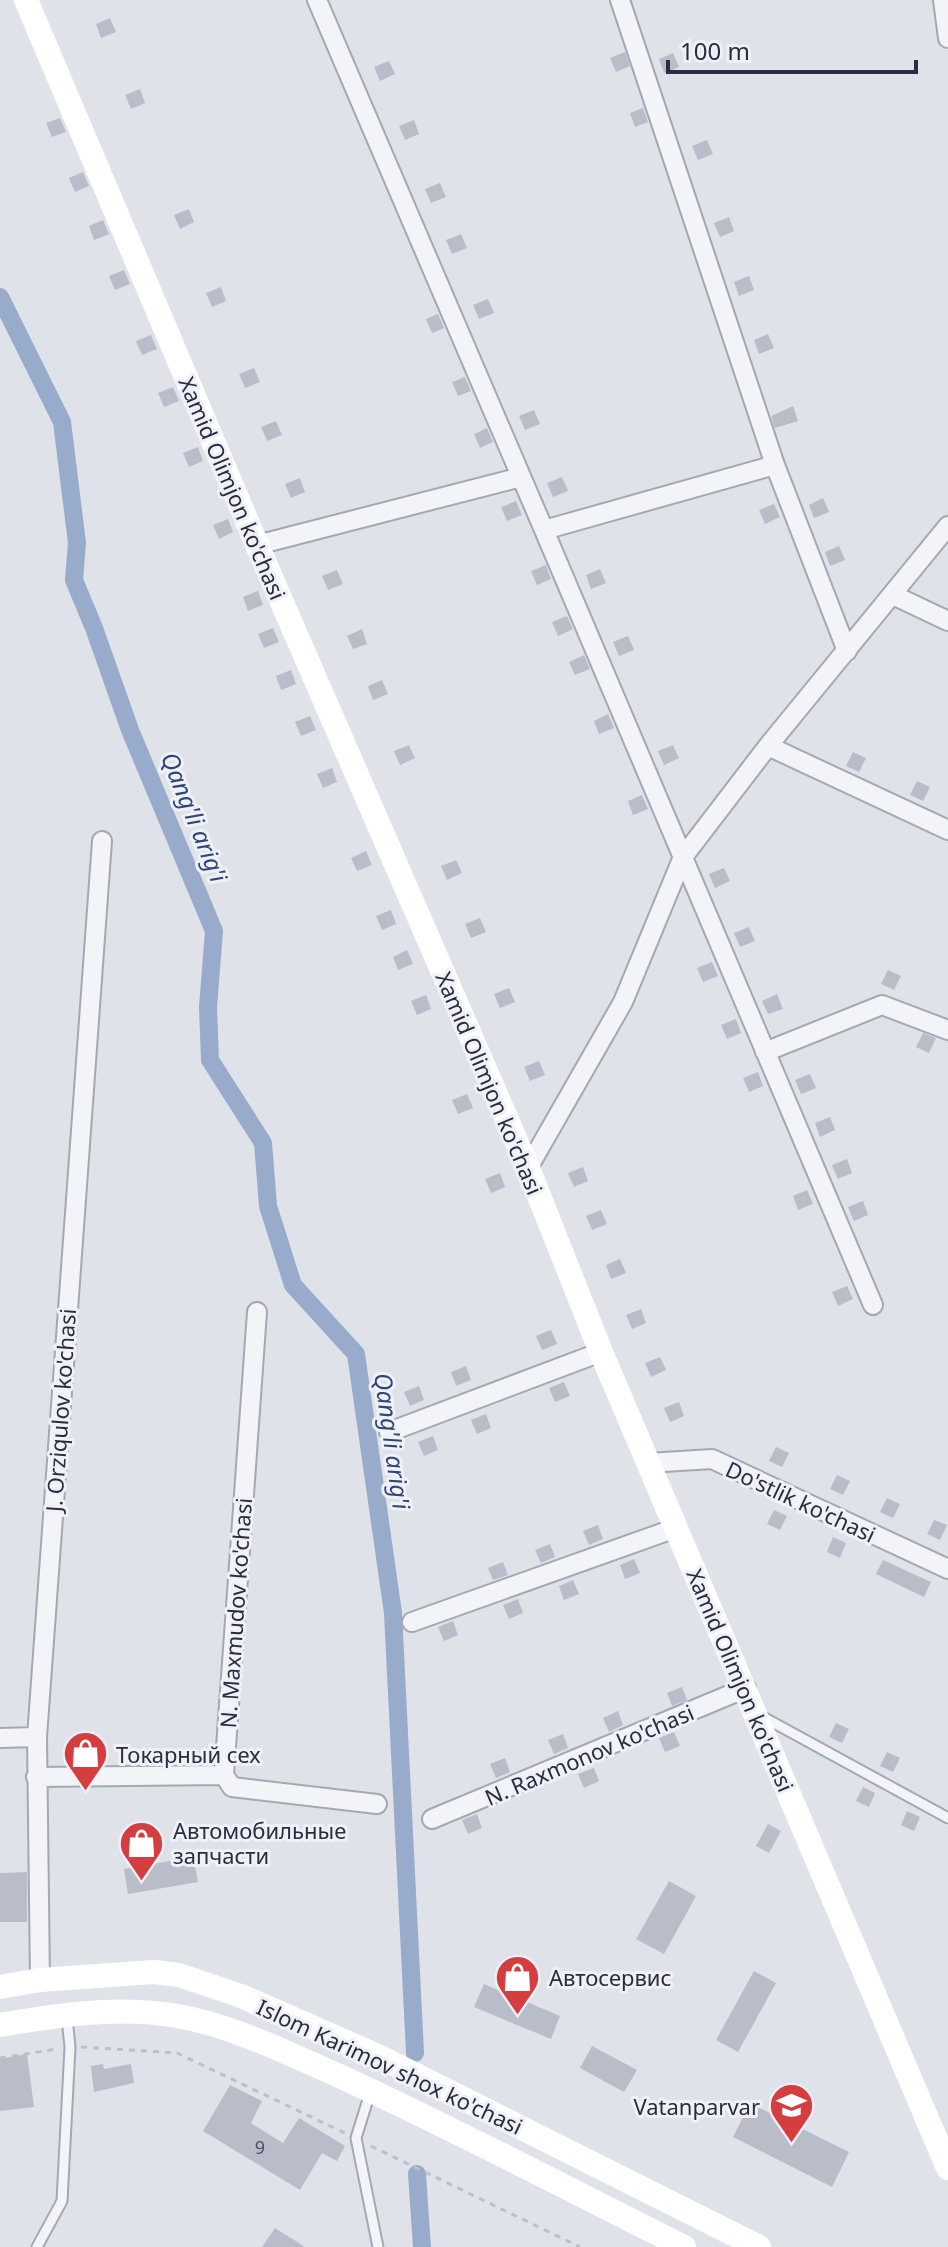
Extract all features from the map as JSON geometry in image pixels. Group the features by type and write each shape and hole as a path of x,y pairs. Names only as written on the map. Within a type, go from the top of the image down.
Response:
{"main road":[{"name":"Xamid Olimjon ko'chasi","path":"26,0 257,545 528,1168 601,1352 948,2168"},
{"name":"Islom Karimov shox ko'chasi","path":"0,1987 40,1980 154,1972 179,1975 241,1996 378,2056 759,2247"},
{"name":"Islom Karimov shox ko'chasi","path":"0,2025 67,2014 164,2014 213,2025 371,2090 684,2247"},
{"path":"581,2195 571,2184 573,2170 585,2162 599,2167"}],"street":[{"path":"317,0 873,1305"},
{"path":"620,0 775,465 847,651"},
{"path":"943,0 948,38"},
{"path":"544,530 775,465"},
{"path":"257,545 521,477"},
{"path":"528,1168 623,1002 683,857 768,746 948,526"},
{"path":"893,595 948,621"},
{"path":"768,746 948,830"},
{"name":"J. Orziqulov ko'chasi","path":"40,1980 37,1737 102,841"},
{"path":"765,1052 882,1005 948,1030"},
{"name":"N. Maxmudov ko'chasi","path":"224,1775 257,1312"},
{"path":"389,1432 601,1352"},
{"name":"Do'stlik ko'chasi","path":"648,1463 712,1459 948,1569"},
{"path":"412,1622 676,1528"},
{"name":"N. Raxmonov ko'chasi","path":"432,1819 746,1688"},
{"path":"0,1738 37,1737"},
{"path":"36,1777 224,1775 232,1787 377,1804"}],"lane":[{"path":"756,1713 948,1818"},
{"path":"37,2247 62,2201 70,2047 67,2014"},
{"path":"371,2090 356,2138 378,2247"}],"path":[{"path":"0,2058 70,2047 177,2053 580,2247"}],"building":[{"path":"110,18 116,32 101,38 96,24"},
{"path":"625,52 630,66 616,72 610,58"},
{"path":"673,53 679,67 664,73 659,59"},
{"path":"389,61 395,74 380,81 374,67"},
{"path":"140,89 145,103 131,109 125,95"},
{"path":"643,108 648,122 635,127 630,113"},
{"path":"60,118 66,132 52,137 46,123"},
{"path":"414,120 419,134 405,140 399,126"},
{"path":"707,140 713,154 698,160 692,146"},
{"path":"83,172 89,186 75,192 69,178"},
{"path":"440,183 446,197 431,203 425,189"},
{"path":"189,209 194,222 180,229 174,215"},
{"path":"729,217 734,231 720,237 714,223"},
{"path":"103,220 109,234 94,240 89,226"},
{"path":"461,234 467,248 452,254 446,240"},
{"path":"124,270 130,284 115,290 109,276"},
{"path":"749,276 754,290 739,296 734,282"},
{"path":"221,287 226,301 212,307 206,293"},
{"path":"488,299 494,313 479,319 473,305"},
{"path":"438,314 444,328 432,333 426,319"},
{"path":"768,334 774,348 759,354 754,340"},
{"path":"151,335 157,349 142,355 136,341"},
{"path":"254,368 260,382 245,388 239,374"},
{"path":"465,377 471,391 458,396 452,382"},
{"path":"173,387 179,401 164,407 158,393"},
{"path":"793,406 798,421 775,428 771,416"},
{"path":"534,410 540,424 525,430 519,416"},
{"path":"276,421 282,435 267,441 261,427"},
{"path":"487,428 493,442 480,448 474,434"},
{"path":"198,447 203,461 189,467 183,453"},
{"path":"562,477 568,491 553,497 547,483"},
{"path":"300,478 305,492 291,498 285,484"},
{"path":"823,498 829,512 814,518 809,505"},
{"path":"516,501 522,515 507,521 501,507"},
{"path":"774,504 780,517 765,524 759,510"},
{"path":"228,519 233,532 219,539 213,525"},
{"path":"839,546 845,560 830,566 825,552"},
{"path":"546,565 551,579 537,585 531,571"},
{"path":"600,569 606,583 591,589 586,575"},
{"path":"337,570 343,584 328,590 322,576"},
{"path":"258,591 263,605 248,611 243,597"},
{"path":"567,616 573,629 558,636 552,622"},
{"path":"273,628 279,642 264,648 258,634"},
{"path":"362,629 367,644 353,649 347,636"},
{"path":"628,636 634,650 619,656 613,642"},
{"path":"584,655 590,669 575,675 569,662"},
{"path":"291,670 296,684 281,690 276,676"},
{"path":"382,680 388,694 373,700 368,686"},
{"path":"608,714 614,728 599,734 594,721"},
{"path":"310,716 316,730 301,736 295,722"},
{"path":"409,745 415,758 400,765 394,751"},
{"path":"673,745 679,758 664,765 658,751"},
{"path":"853,752 866,758 859,772 846,766"},
{"path":"332,768 337,782 323,788 317,774"},
{"path":"917,781 930,787 923,801 910,795"},
{"path":"642,795 648,809 633,815 628,801"},
{"path":"366,851 372,865 357,871 351,858"},
{"path":"456,860 462,873 447,880 441,866"},
{"path":"724,868 730,881 715,888 709,874"},
{"path":"391,910 396,924 382,930 376,916"},
{"path":"480,918 486,932 471,938 465,924"},
{"path":"749,927 755,941 740,947 734,933"},
{"path":"407,950 413,964 398,970 393,957"},
{"path":"712,962 718,976 703,982 697,968"},
{"path":"888,970 901,976 894,990 881,984"},
{"path":"509,988 515,1002 500,1008 494,994"},
{"path":"777,994 783,1009 768,1014 762,1001"},
{"path":"426,995 431,1009 417,1015 411,1001"},
{"path":"736,1019 741,1033 727,1039 721,1025"},
{"path":"923,1033 936,1038 929,1053 916,1047"},
{"path":"539,1061 545,1075 530,1081 524,1067"},
{"path":"758,1072 763,1086 749,1092 743,1078"},
{"path":"810,1074 816,1088 801,1094 795,1080"},
{"path":"467,1094 473,1108 458,1114 452,1100"},
{"path":"830,1117 835,1130 820,1137 815,1123"},
{"path":"847,1159 852,1173 838,1179 832,1165"},
{"path":"583,1167 588,1181 574,1187 568,1173"},
{"path":"500,1173 505,1187 491,1193 485,1179"},
{"path":"807,1190 813,1204 798,1210 793,1196"},
{"path":"863,1201 868,1215 854,1221 848,1207"},
{"path":"601,1210 607,1224 592,1230 586,1216"},
{"path":"620,1259 626,1273 611,1279 606,1265"},
{"path":"847,1286 853,1299 838,1306 832,1292"},
{"path":"641,1309 646,1323 632,1329 626,1315"},
{"path":"551,1330 557,1344 542,1350 536,1336"},
{"path":"660,1357 666,1370 651,1377 645,1363"},
{"path":"466,1366 471,1380 456,1386 451,1372"},
{"path":"564,1382 570,1396 555,1402 549,1388"},
{"path":"419,1386 424,1400 410,1406 404,1392"},
{"path":"679,1402 684,1416 670,1422 664,1408"},
{"path":"486,1414 491,1428 477,1434 471,1420"},
{"path":"433,1436 438,1450 424,1456 418,1442"},
{"path":"776,1447 789,1453 782,1467 769,1461"},
{"path":"837,1475 850,1481 843,1495 830,1489"},
{"path":"887,1498 900,1504 893,1518 880,1512"},
{"path":"774,1510 787,1516 780,1530 767,1524"},
{"path":"934,1520 947,1525 940,1540 927,1534"},
{"path":"598,1525 603,1539 589,1545 583,1531"},
{"path":"833,1537 846,1543 840,1558 827,1552"},
{"path":"550,1544 555,1557 541,1563 535,1550"},
{"path":"634,1559 640,1573 625,1579 620,1565"},
{"path":"883,1560 931,1582 924,1597 876,1574"},
{"path":"503,1562 508,1575 493,1580 488,1568"},
{"path":"573,1580 579,1594 564,1600 559,1586"},
{"path":"518,1599 523,1613 509,1619 503,1605"},
{"path":"453,1621 458,1635 444,1641 438,1627"},
{"path":"682,1687 687,1700 672,1706 667,1693"},
{"path":"618,1711 623,1725 609,1732 603,1718"},
{"path":"836,1723 849,1729 842,1743 829,1737"},
{"path":"674,1732 680,1746 665,1752 659,1738"},
{"path":"563,1734 568,1748 554,1754 548,1740"},
{"path":"887,1752 900,1758 893,1772 880,1766"},
{"path":"505,1758 510,1772 496,1778 490,1764"},
{"path":"594,1768 599,1781 584,1788 578,1774"},
{"path":"863,1787 875,1793 869,1807 856,1801"},
{"path":"907,1811 920,1817 914,1831 901,1825"},
{"path":"477,1814 482,1828 468,1834 462,1820"},
{"path":"768,1824 781,1831 769,1853 756,1846"},
{"path":"193,1857 198,1882 128,1894 124,1869"},
{"path":"27,1872 27,1922 0,1922 0,1873"},
{"path":"669,1881 696,1896 664,1954 636,1939"},
{"path":"754,1971 776,1983 738,2052 716,2040"},
{"path":"484,1984 560,2016 551,2039 474,2007"},
{"path":"592,2046 637,2070 624,2092 580,2068"},
{"path":"27,2054 34,2107 0,2111 0,2059"},
{"path":"103,2064 104,2069 131,2064 134,2083 94,2092 91,2066"},
{"path":"230,2085 262,2101 251,2123 283,2143 299,2118 345,2146 337,2161 322,2153 300,2190 203,2131"},
{"name":"Vatanparvar","path":"750,2103 849,2152 832,2187 733,2137"},
{"path":"275,2228 305,2247 262,2247"}],"waterway":[{"name":"Qang'li arig'i","path":"0,297 62,422 77,543 74,580 130,730 214,931 208,1007 210,1060 263,1143 268,1206 293,1285 356,1354 393,1613 415,2053"},
{"name":"Qang'li arig'i","path":"417,2174 422,2247"}],"place":[{"name":"Токарный сех","path":"85,1793"},
{"name":"Автомобильные запчасти","path":"142,1882"},
{"name":"Автосервис","path":"518,2016"},
{"name":"Vatanparvar","path":"791,2145"}]}
